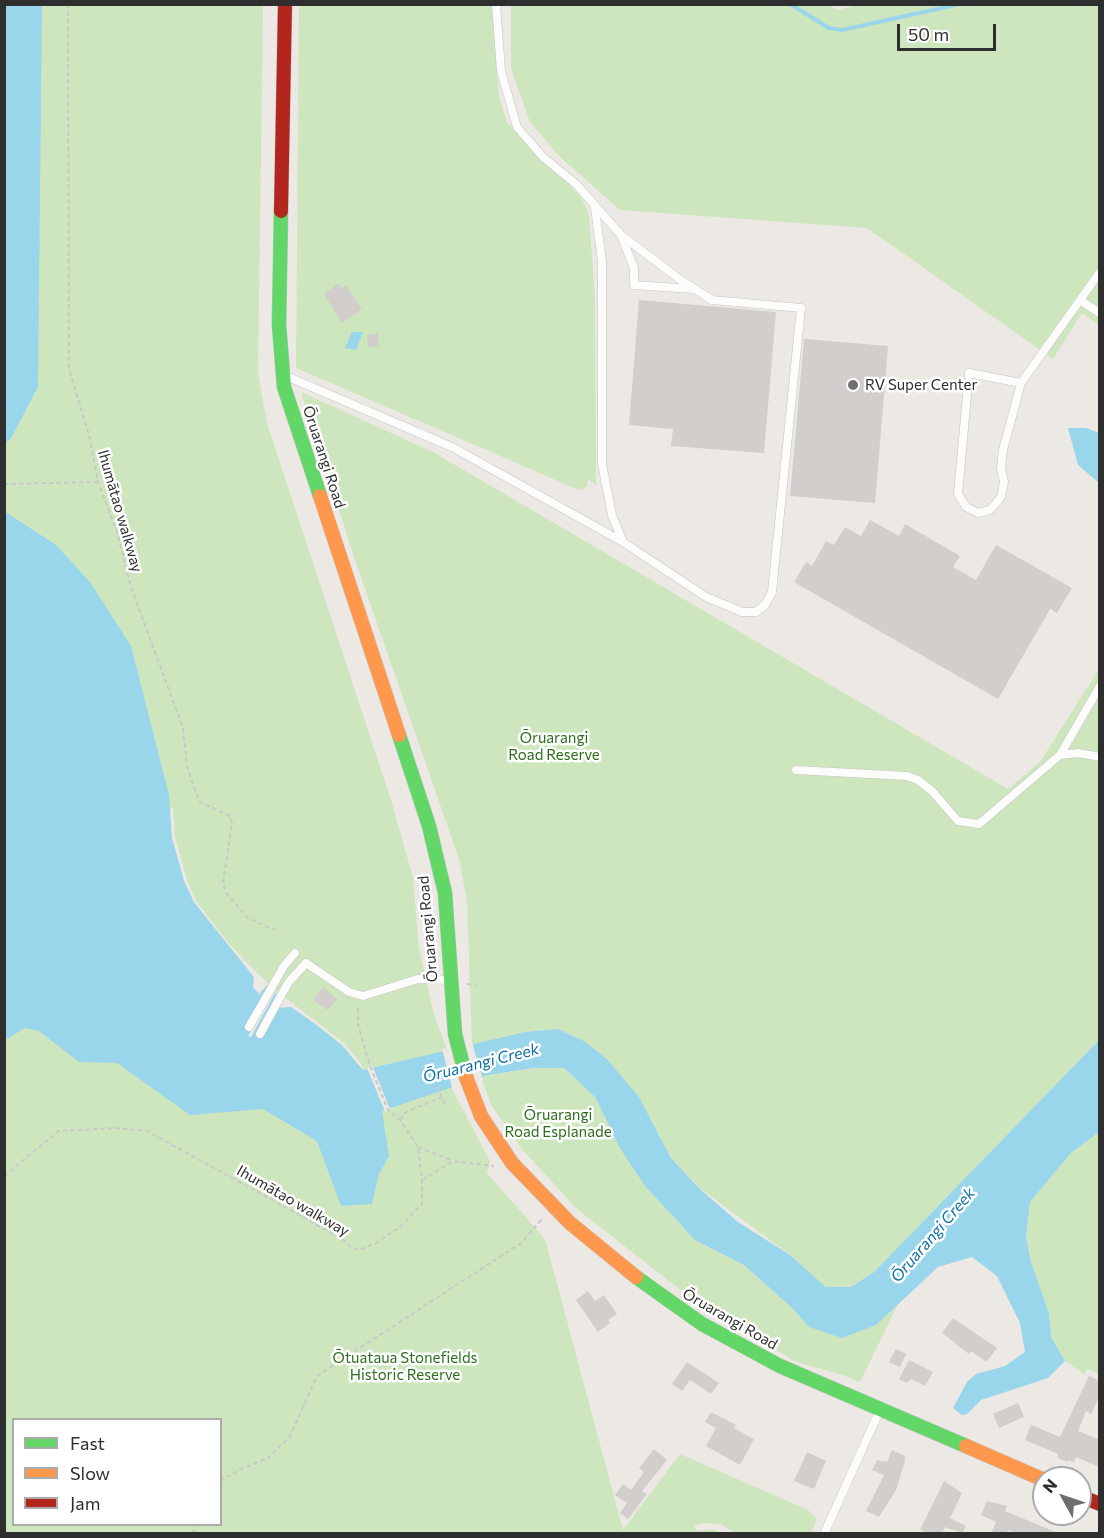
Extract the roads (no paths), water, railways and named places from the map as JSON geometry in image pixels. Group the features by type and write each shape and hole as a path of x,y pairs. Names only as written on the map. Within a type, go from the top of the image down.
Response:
{"street":[{"name":"Ōruarangi Road","path":"285,4 279,325 282,374 288,402 429,826 444,893 455,1034 472,1096 494,1139 512,1163 570,1224 619,1265 677,1308 729,1341 880,1410 1032,1475"}],"lane":[{"path":"282,374 350,401 452,447 623,542 706,597 726,607 742,612 756,612 765,605 772,592 801,308 712,300 621,235 577,185 528,141 518,127 501,71 496,4"},
{"path":"595,207 602,261 602,464 612,515 623,542"},
{"path":"621,235 634,268 634,285 694,289"},
{"path":"1021,383 969,373 958,494 966,507 978,513 990,510 1001,497 1005,482 1001,468 1003,450 1021,383 1100,272"},
{"path":"1081,301 1100,313"},
{"path":"796,770 907,776 918,780 932,791 958,821 979,824 1060,755 1100,686"},
{"path":"1060,755 1078,753 1100,757"},
{"path":"249,1027 284,966 295,953"},
{"path":"260,1034 288,983 306,963 349,992 368,996 418,980 450,981"},
{"path":"824,1533 880,1410"}],"water":[{"path":"5,4 42,5 38,387 10,440 5,442"},
{"path":"352,332 363,332 356,350 345,348"},
{"path":"1068,428 1086,428 1099,433 1099,483 1078,465"},
{"name":"Ōruarangi Creek","path":"4,511 56,545 90,582 131,646 169,795 172,838 194,902 254,977 342,1045 363,1070 525,1032 558,1029 584,1041 607,1059 639,1097 671,1158 700,1189 738,1222 790,1255 826,1287 851,1287 874,1272 1099,1040 1099,1132 1071,1153 1030,1202 1026,1237 1031,1262 1049,1313 1051,1337 1065,1361 1048,1378 981,1400 967,1414 962,1415 953,1408 967,1382 976,1374 1005,1366 1025,1352 1020,1323 997,1276 972,1257 938,1267 876,1325 842,1338 809,1327 792,1308 744,1265 695,1240 645,1186 621,1150 595,1097 564,1068 534,1068 488,1075 382,1111 389,1156 379,1174 372,1204 341,1206 317,1141 263,1109 190,1115 117,1063 79,1062 39,1031 25,1028 5,1040"}],"waterway":[{"path":"790,4 829,28 842,30 960,4"}],"place":[{"name":"RV Super Center","path":"853,385"}],"park label":[{"name":"Ōruarangi Road Reserve","path":"554,746"},
{"name":"Ōruarangi Road Esplanade","path":"558,1124"},
{"name":"Ōtuataua Stonefields Historic Reserve","path":"405,1366"}]}
